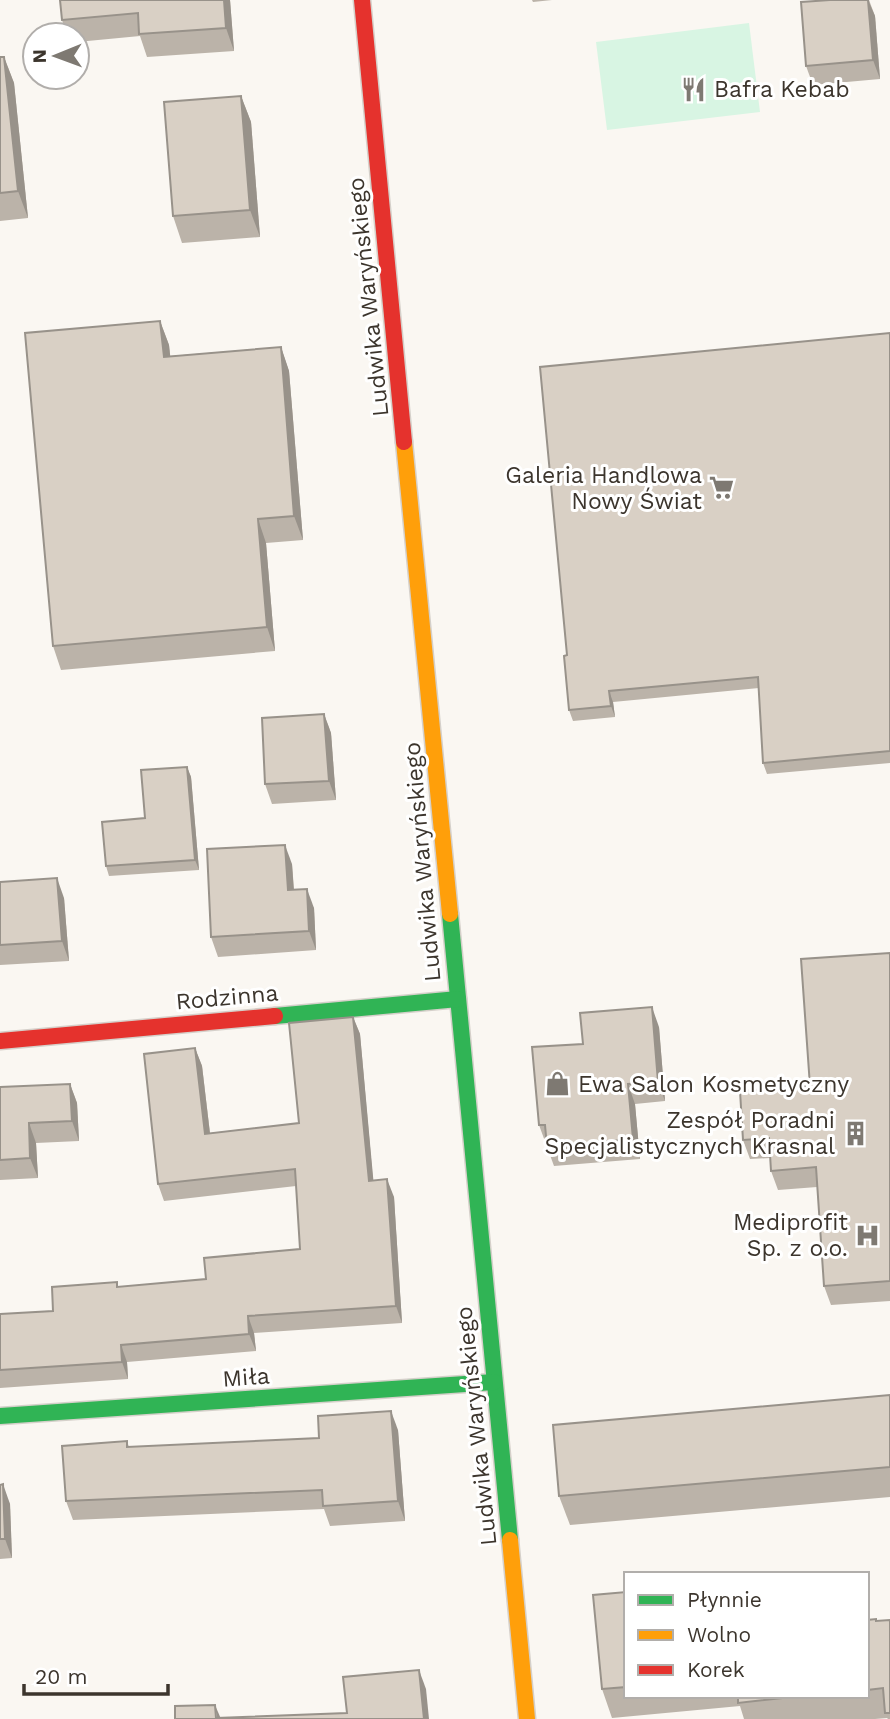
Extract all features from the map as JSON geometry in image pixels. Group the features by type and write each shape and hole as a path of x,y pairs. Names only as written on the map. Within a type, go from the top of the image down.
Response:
{"main road":[{"name":"Ludwika Waryńskiego","path":"362,0 527,1719"},
{"name":"Rodzinna","path":"0,1041 458,999"},
{"name":"Miła","path":"0,1416 494,1381"}],"green space":[{"path":"749,23 760,112 607,130 596,42"}],"building":[{"path":"60,0 224,0 226,28 139,34 138,13 62,20"},
{"path":"868,0 873,60 806,66 801,2"},
{"path":"0,57 4,57 18,191 0,193"},
{"path":"241,96 250,210 173,216 164,102"},
{"path":"160,321 164,357 281,347 294,516 258,519 267,627 53,646 25,333"},
{"name":"Galeria Handlowa Nowy Świat","path":"890,333 890,751 763,763 758,677 609,691 611,706 569,710 564,656 567,655 540,367"},
{"path":"324,714 329,781 265,784 262,718"},
{"path":"187,767 195,860 106,866 102,822 145,818 141,770"},
{"path":"285,845 288,890 307,889 309,931 211,937 207,849"},
{"path":"57,878 62,941 0,945 0,882"},
{"name":"Zespół Poradni Specjalistycznych Krasnal","path":"890,953 890,1281 824,1286 816,1167 771,1171 769,1138 743,1140 740,1091 810,1086 801,959"},
{"path":"652,1007 658,1082 628,1084 633,1139 547,1147 545,1125 539,1125 532,1047 583,1044 580,1013"},
{"path":"353,1017 369,1181 387,1179 396,1306 248,1316 249,1334 121,1345 122,1362 0,1370 0,1314 53,1311 52,1287 117,1282 117,1287 206,1279 204,1258 300,1249 295,1169 158,1184 144,1054 195,1048 205,1134 299,1123 289,1023"},
{"path":"70,1084 72,1121 29,1123 30,1158 0,1160 0,1087"},
{"path":"890,1395 890,1467 559,1496 553,1425"},
{"path":"391,1411 398,1501 323,1506 322,1490 66,1501 62,1446 127,1441 127,1447 319,1438 318,1416"},
{"path":"3,1484 5,1539 0,1539 0,1485"},
{"path":"624,1592 624,1687 602,1689 593,1595"},
{"path":"869,1620 890,1620 890,1713 885,1713 883,1688 869,1690"},
{"path":"419,1670 424,1719 175,1719 175,1706 215,1705 216,1718 347,1713 343,1677"},
{"path":"738,1698 783,1698 738,1703"}],"traffic: fast":[{"path":"450,914 510,1540"},
{"path":"275,1016 458,999"},
{"path":"0,1416 494,1382"}],"traffic: slow":[{"path":"404,442 450,914"},
{"path":"510,1540 527,1719"}],"traffic: jam":[{"path":"362,0 404,442"},
{"path":"0,1041 275,1016"}],"place":[{"name":"Bafra Kebab","path":"694,89"},
{"name":"Galeria Handlowa Nowy Świat","path":"722,488"},
{"name":"Ewa Salon Kosmetyczny","path":"558,1084"},
{"name":"Zespół Poradni Specjalistycznych Krasnal","path":"855,1133"},
{"name":"Mediprofit Sp. z o.o.","path":"868,1235"}]}
